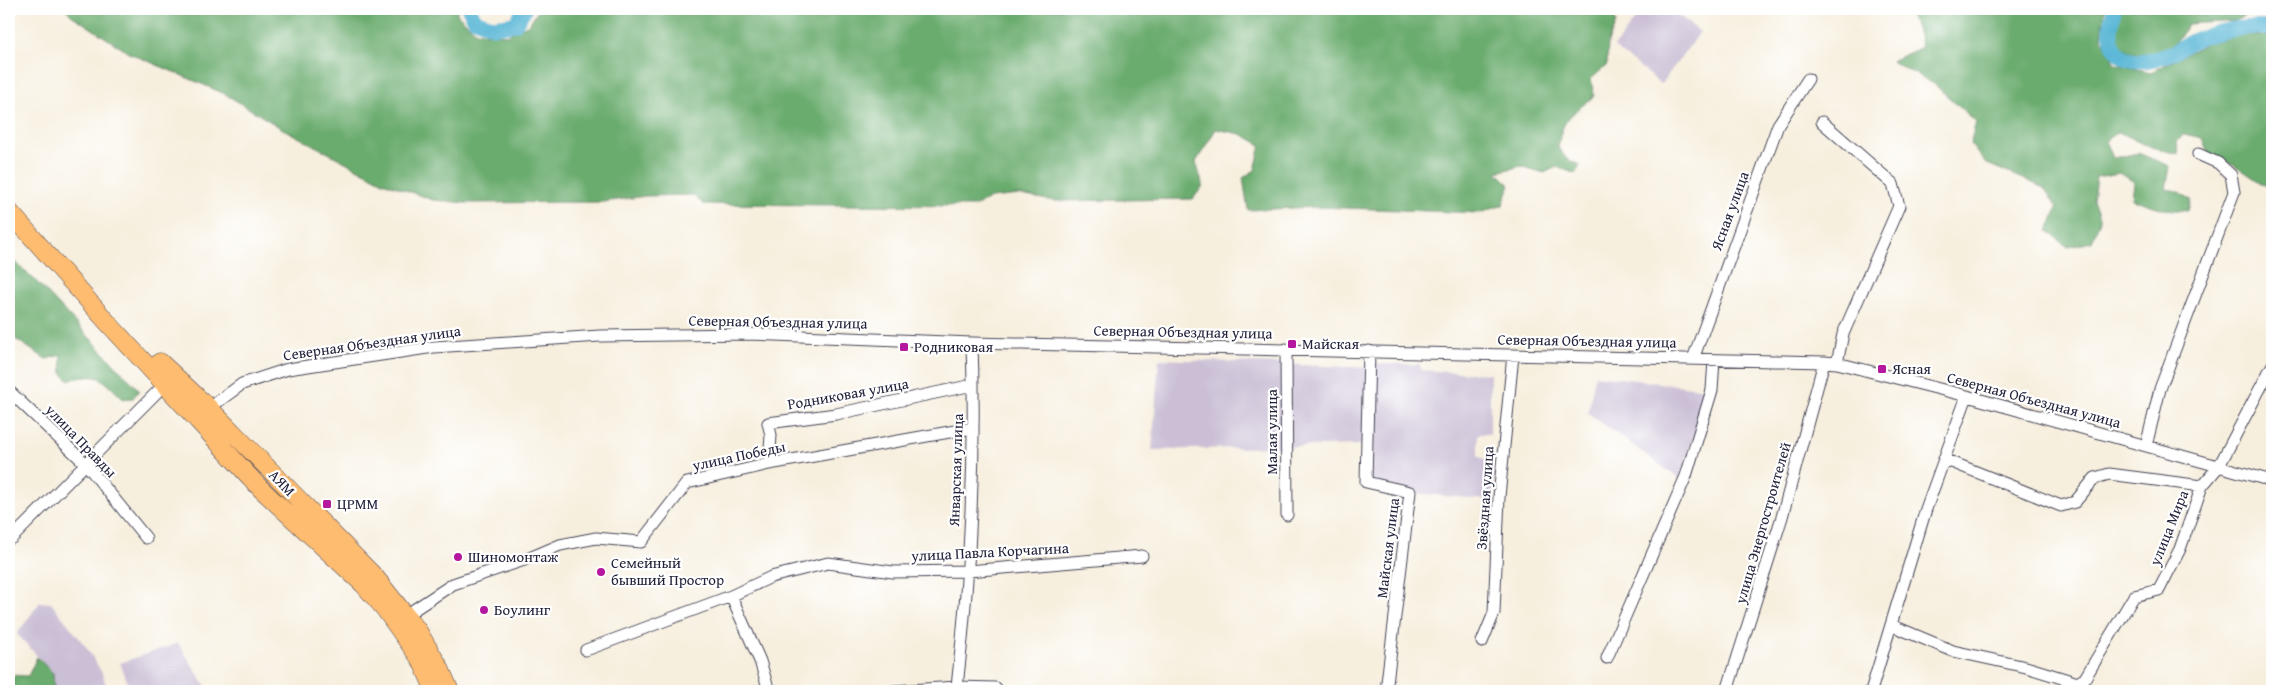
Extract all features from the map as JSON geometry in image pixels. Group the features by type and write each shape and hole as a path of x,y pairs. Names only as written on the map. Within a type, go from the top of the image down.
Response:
{"highway":[{"name":"АЯМ","path":"9,212 165,384 202,413 260,488 364,585 390,615 421,660 435,691"},
{"name":"АЯМ","path":"87,297 112,315 202,413 368,570 406,615 440,668 450,691"}],"street":[{"name":"Ясная улица","path":"1693,359 1778,125 1808,79"},
{"path":"1822,122 1893,184 1899,206 1843,334 1838,363"},
{"path":"2146,446 2160,389 2234,192 2231,175 2218,163 2198,154"},
{"name":"Северная Объездная улица","path":"202,413 242,384 288,369 425,349 481,343 600,336 749,334 972,342 1824,362 1838,363 1966,396 2272,481"},
{"name":"Январская улица","path":"957,687 968,571 973,385 972,342"},
{"name":"Малая улица","path":"1286,350 1287,515"},
{"name":"Майская улица","path":"1369,351 1366,482 1410,492 1386,691"},
{"name":"Звёздная улица","path":"1482,642 1494,613 1499,497 1513,354"},
{"path":"1607,658 1686,476 1712,390 1714,360"},
{"name":"улица Энергостроителей","path":"1727,691 1782,517 1824,362"},
{"name":"улица Мира","path":"1891,625 1953,651 2026,667 2078,684 2085,678 2134,596 2159,590 2180,549 2202,486 2219,466 2272,366"},
{"path":"10,537 165,384"},
{"name":"Родниковая улица","path":"769,464 771,435 768,423 836,414 973,385"},
{"name":"улица Правды","path":"9,391 86,464 146,538"},
{"path":"1871,691 1926,509 1966,396"},
{"name":"улица Победы","path":"406,615 453,584 527,559 560,545 596,538 641,542 687,482 769,464 972,428"},
{"path":"1944,460 2061,506 2075,502 2095,478 2109,474 2202,486"},
{"name":"улица Павла Корчагина","path":"586,650 731,596 771,577 828,563 894,572 968,571 1142,556"},
{"path":"731,596 760,661 769,691"},
{"path":"893,691 957,687 996,688"}],"shaded area":[{"path":"1643,9 1671,9 1700,32 1661,84 1614,47"},
{"path":"1159,359 1373,368 1373,364 1420,364 1420,370 1490,374 1490,434 1478,434 1478,456 1495,466 1494,492 1487,500 1363,488 1362,445 1152,450"},
{"path":"1595,375 1708,389 1681,480 1588,413"},
{"path":"40,602 51,603 87,648 102,673 108,691 54,691 53,673 17,634"},
{"path":"178,643 209,691 131,691 120,663"}],"green space":[{"path":"66,9 457,9 457,14 476,32 507,35 529,24 539,9 1612,9 1616,23 1608,42 1607,65 1591,79 1594,96 1569,118 1562,130 1558,148 1567,159 1580,165 1576,174 1557,167 1544,173 1521,166 1497,172 1510,185 1503,205 1480,213 1318,207 1248,210 1243,178 1255,170 1261,145 1241,134 1216,129 1196,162 1203,186 1193,199 1054,201 1020,195 991,198 976,206 703,204 693,195 646,196 603,202 466,203 433,200 383,182 281,128 225,94 129,53 71,15"},
{"path":"1906,9 2105,9 2102,38 2115,64 2151,72 2207,43 2242,34 2272,37 2272,186 2264,185 2233,164 2210,158 2202,138 2184,134 2177,142 2178,154 2147,146 2118,132 2106,141 2113,158 2138,153 2170,166 2166,189 2179,191 2191,200 2188,211 2163,209 2132,199 2134,182 2120,173 2096,177 2093,200 2100,220 2092,242 2068,247 2048,231 2057,208 2044,188 1985,163 1970,144 1976,122 1934,84 1891,61 1922,47 1917,28"},
{"path":"2117,9 2272,9 2272,19 2250,13 2235,21 2188,24 2175,43 2159,51 2142,54 2133,53 2119,44 2114,33"},
{"path":"9,256 38,283 139,390 133,398 123,399 99,378 88,377 68,380 62,373 61,355 46,359 9,335"},
{"path":"37,657 53,673 54,691 9,691 9,673 10,675 28,676"}],"waterway":[{"path":"469,9 475,20 493,27 515,24 525,9"},
{"path":"2114,9 2111,26 2114,46 2119,54 2134,60 2142,61 2160,57 2196,39 2209,35 2245,28 2272,29"}],"place":[{"name":"Майская","path":"1292,344"},
{"name":"Родниковая","path":"904,347"},
{"name":"Ясная","path":"1882,369"},
{"name":"ЦРММ","path":"327,504"},
{"name":"Шиномонтаж","path":"458,557"},
{"name":"Семейный бывший Простор","path":"601,572"},
{"name":"Боулинг","path":"484,610"}]}
